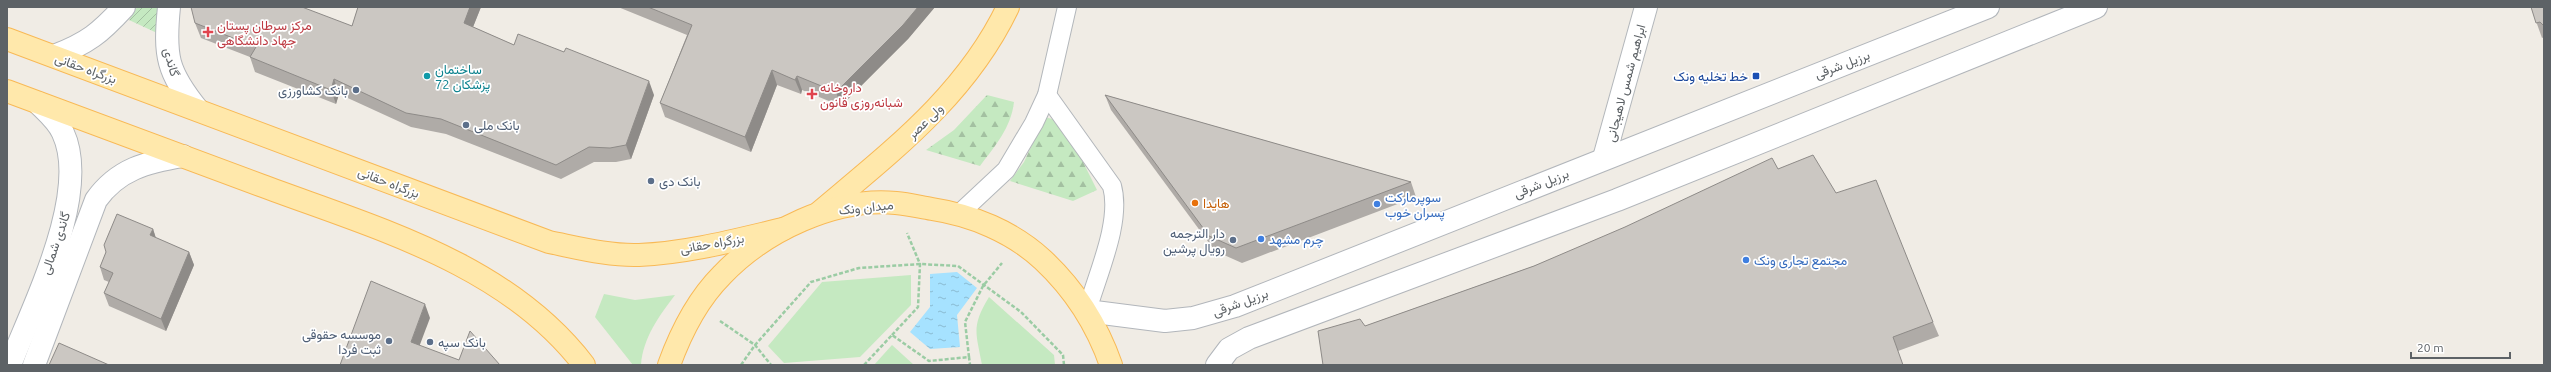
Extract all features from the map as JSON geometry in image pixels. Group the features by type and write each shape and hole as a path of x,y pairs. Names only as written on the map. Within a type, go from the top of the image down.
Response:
{"main road":[{"path":"54,56 82,45 99,34 124,7"},
{"name":"گاندی","path":"169,7 166,45 171,69 179,86 198,110"},
{"name":"ولی عصر","path":"818,214 918,129 945,102 998,28 1008,7"},
{"name":"ابراهیم شمس لاهیجانی","path":"1604,158 1646,7"},
{"name":"برزیل شرقی","path":"1086,311 1165,321 1193,318 1234,306 1988,7"},
{"path":"1217,365 1229,349 1249,338 1617,200 2096,7"},
{"name":"بزرگراه حقانی","path":"7,39 549,242 601,252 639,255 709,246 783,229"},
{"path":"7,91 423,245 520,300 557,332 584,365"},
{"name":"گاندی شمالی","path":"10,365 57,244 65,220 70,189 70,162 64,134 59,124 38,103"},
{"name":"گاندی شمالی","path":"34,365 96,200 112,180 133,169 148,162 183,156"},
{"name":"میدان ونک","path":"669,365 681,334 698,305 722,275 750,249 783,229 818,214 856,206 895,203 960,213 991,226 1020,242 1043,260 1086,311 1103,341 1111,365"}],"lane":[{"path":"960,213 1006,170 1034,123 1047,95 1067,7"},
{"path":"1047,95 1112,186 1115,197 1114,218 1086,311"}],"path":[{"path":"864,365 918,307 920,264 895,203"},
{"path":"970,365 965,322 983,286 1020,242"},
{"path":"741,365 755,346 811,282 860,268 920,264 958,266 983,286 1021,312 1063,355 1064,365"},
{"path":"698,305 755,346 771,365"},
{"path":"892,335 929,361 969,358"}],"green space":[{"path":"137,7 163,7 157,33 129,20"},
{"path":"987,95 1014,102 1010,120 1002,136 980,166 926,150 954,130"},
{"path":"1045,117 1063,122 1097,190 1073,201 1010,181 1024,162"},
{"path":"911,275 911,305 860,357 784,363 768,346 822,282"},
{"path":"604,294 635,300 675,295 663,311 648,337 642,355 641,365 633,365 595,317"},
{"path":"989,297 1054,355 1055,365 982,365 976,330 979,316"},
{"path":"892,345 914,365 874,365"}],"water":[{"path":"957,272 977,288 957,315 960,347 930,349 910,332 930,307 930,274"}],"building":[{"path":"191,7 302,7 352,26 358,7 470,7 464,23 514,45 518,34 564,52 566,48 649,81 626,145 610,148 589,147 556,165 441,119 406,113 334,79 331,90 250,57 256,47 195,23"},
{"path":"648,7 918,7 903,25 836,92 797,76 795,80 772,70 745,137 660,103 692,25"},
{"path":"2531,7 2544,7 2544,26 2540,22 2536,23"},
{"path":"1105,95 1411,182 1236,248 1209,236"},
{"name":"مجتمع تجاری ونک","path":"1813,155 1836,193 1876,180 1933,322 1893,337 1903,365 1323,365 1318,331 1360,319 1365,326 1534,266 1625,227 1772,158 1778,169"},
{"path":"117,214 153,229 150,235 189,252 161,319 104,293 113,273 100,267 106,252 104,245"},
{"path":"371,281 425,304 411,342 459,360 470,331 500,365 340,365"},
{"path":"59,343 109,365 49,365"}],"place":[{"name":"مرکز سرطان پستان جهاد دانشگاهی","path":"208,32"},
{"name":"ساختمان پزشکان 72","path":"427,76"},
{"name":"خط تخلیه ونک","path":"1756,76"},
{"name":"بانک کشاورزی","path":"356,90"},
{"name":"داروخانه شبانه‌روزی قانون","path":"812,94"},
{"name":"بانک ملی","path":"466,125"},
{"name":"بانک دی","path":"651,181"},
{"name":"هایدا","path":"1195,203"},
{"name":"سوپرمارکت پسران خوب","path":"1377,204"},
{"name":"چرم مشهد","path":"1261,239"},
{"name":"دار الترجمه رویال پرشین","path":"1233,240"},
{"name":"مجتمع تجاری ونک","path":"1746,260"},
{"name":"موسسه حقوقی ثبت فردا","path":"389,341"},
{"name":"بانک سپه","path":"430,342"}]}
